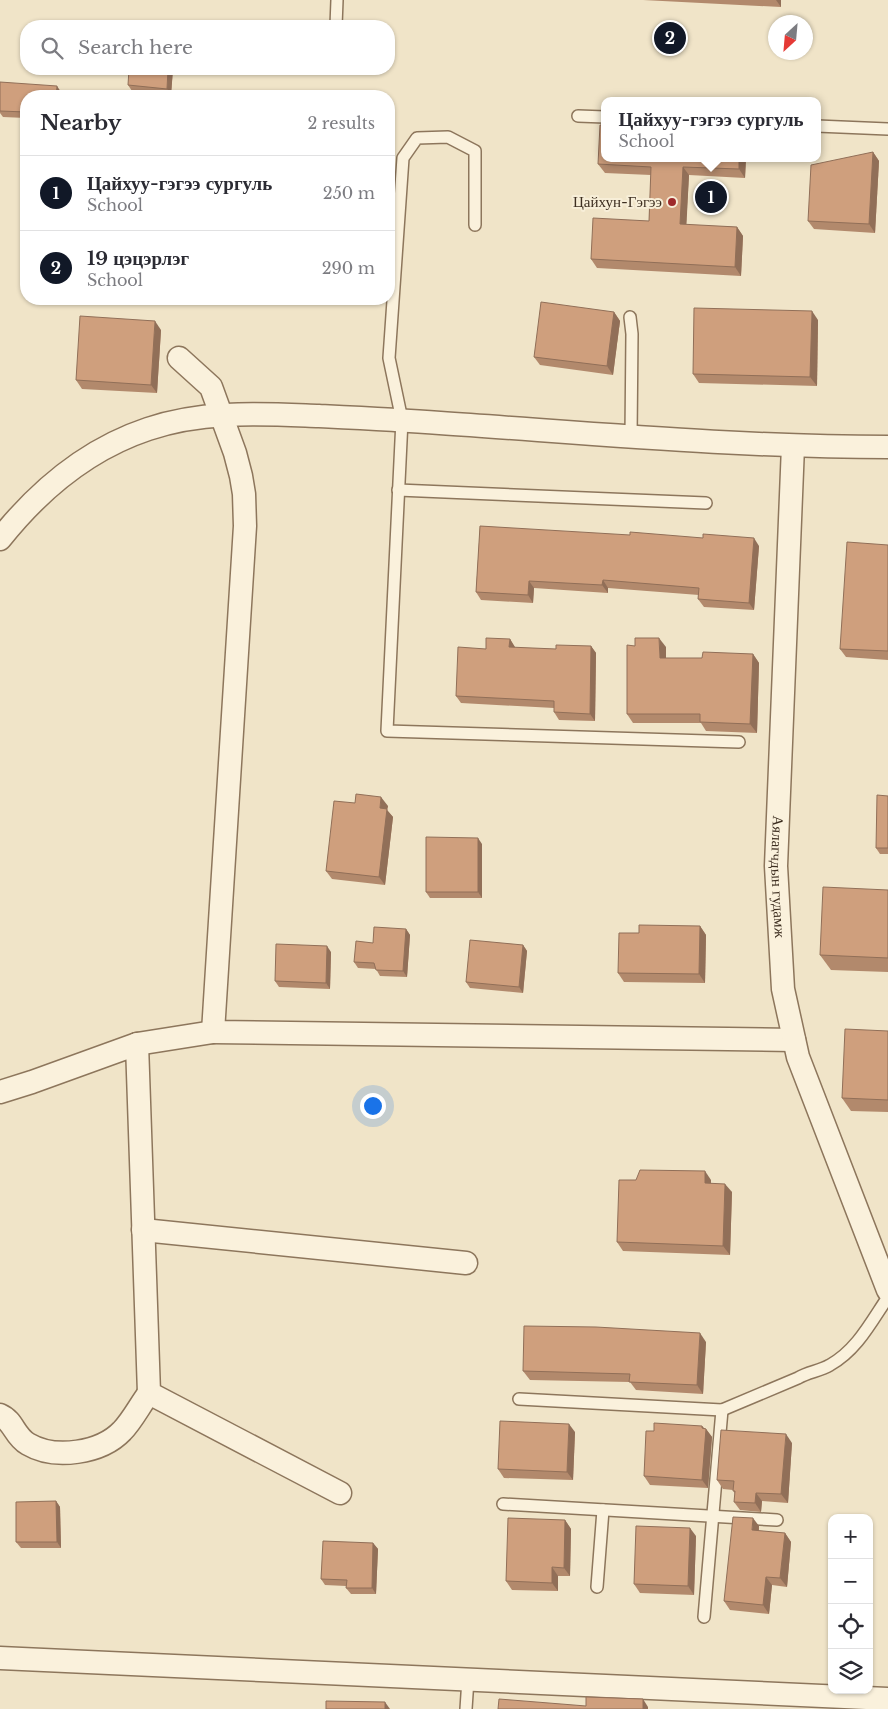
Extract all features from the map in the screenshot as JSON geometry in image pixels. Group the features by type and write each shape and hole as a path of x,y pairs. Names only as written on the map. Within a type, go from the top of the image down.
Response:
{"street":[{"path":"178,358 211,387 241,476 244,494 245,526 213,1032"},
{"path":"0,539 28,507 65,473 107,446 149,428 192,418 252,413 402,420 793,446 888,447"},
{"name":"Аялагчдын гудамж","path":"793,446 776,866 783,989 798,1058 888,1290"},
{"path":"0,1092 137,1044 213,1032 794,1040"},
{"path":"0,1415 6,1417 11,1422 18,1436 30,1445 51,1452 72,1453 98,1447 122,1432 149,1393 137,1044"},
{"path":"143,1230 466,1263"},
{"path":"149,1393 340,1493"},
{"path":"0,1658 888,1699"}],"lane":[{"path":"336,20 337,0"},
{"path":"578,116 601,117"},
{"path":"821,126 888,129"},
{"path":"395,272 403,158 418,138 448,137 475,151 476,225"},
{"path":"393,305 389,358 402,420 387,731 739,742"},
{"path":"630,317 632,334 631,436"},
{"path":"398,490 706,503"},
{"path":"519,1399 722,1410 806,1373 830,1366 857,1344 888,1297"},
{"path":"704,1617 722,1410"},
{"path":"503,1504 778,1520"},
{"path":"597,1587 603,1510"},
{"path":"466,1709 468,1679"}],"building":[{"path":"129,75 168,75 167,89 128,85"},
{"path":"0,82 57,86 57,90 20,90 20,112 0,111"},
{"name":"Цайхун-Гэгээ","path":"600,125 601,162 739,162 739,169 683,167 680,224 737,227 735,267 591,259 593,218 649,221 651,167 598,164"},
{"path":"873,152 869,224 808,221 811,165"},
{"path":"541,302 614,312 607,366 534,357"},
{"path":"694,308 812,311 810,377 693,374"},
{"path":"80,316 155,321 151,385 76,380"},
{"path":"480,526 630,535 630,532 703,538 703,534 754,538 749,603 698,599 699,588 603,580 602,585 529,581 528,595 476,592"},
{"path":"847,542 888,545 888,651 840,649"},
{"path":"486,638 510,639 509,647 556,649 556,645 591,646 590,714 554,712 554,701 456,696 458,647 486,649"},
{"path":"635,638 659,638 660,658 702,658 703,652 753,654 750,724 700,722 700,714 627,714 627,645 635,646"},
{"path":"356,794 381,797 380,808 387,809 379,877 326,871 334,801 355,803"},
{"path":"877,795 888,796 888,848 876,848"},
{"path":"426,837 478,838 478,892 426,892"},
{"path":"823,887 888,890 888,958 820,955"},
{"path":"639,925 700,926 699,974 618,973 619,933 639,933"},
{"path":"374,927 406,929 403,971 376,970 374,963 354,962 356,941 373,943"},
{"path":"470,940 523,945 519,987 466,982"},
{"path":"276,944 327,946 326,983 275,981"},
{"path":"845,1029 888,1031 888,1100 842,1098"},
{"path":"640,1170 705,1171 705,1183 725,1184 723,1246 617,1242 619,1180 636,1180"},
{"path":"524,1326 596,1327 700,1333 697,1385 629,1382 630,1374 523,1371"},
{"path":"500,1421 569,1424 567,1472 498,1469"},
{"path":"654,1423 702,1426 702,1428 706,1429 702,1480 644,1476 646,1431 654,1431"},
{"path":"721,1430 786,1434 781,1494 756,1493 755,1503 734,1502 734,1481 717,1480"},
{"path":"56,1501 57,1542 16,1542 16,1502"},
{"path":"733,1517 753,1518 752,1530 785,1533 780,1578 766,1577 763,1605 724,1601"},
{"path":"508,1518 565,1520 564,1568 552,1567 552,1583 506,1581"},
{"path":"636,1526 690,1528 688,1586 634,1584"},
{"path":"323,1541 373,1543 372,1588 346,1588 347,1580 321,1579"},
{"path":"586,1697 643,1699 643,1709 498,1709 499,1699 586,1706"},
{"path":"326,1701 385,1702 385,1709 326,1709"}],"place":[{"name":"19 цэцэрлэг","path":"670,38"},
{"name":"Цайхуу-гэгээ сургуль","path":"711,197"},
{"name":"Цайхун-Гэгээ","path":"672,202"}]}
